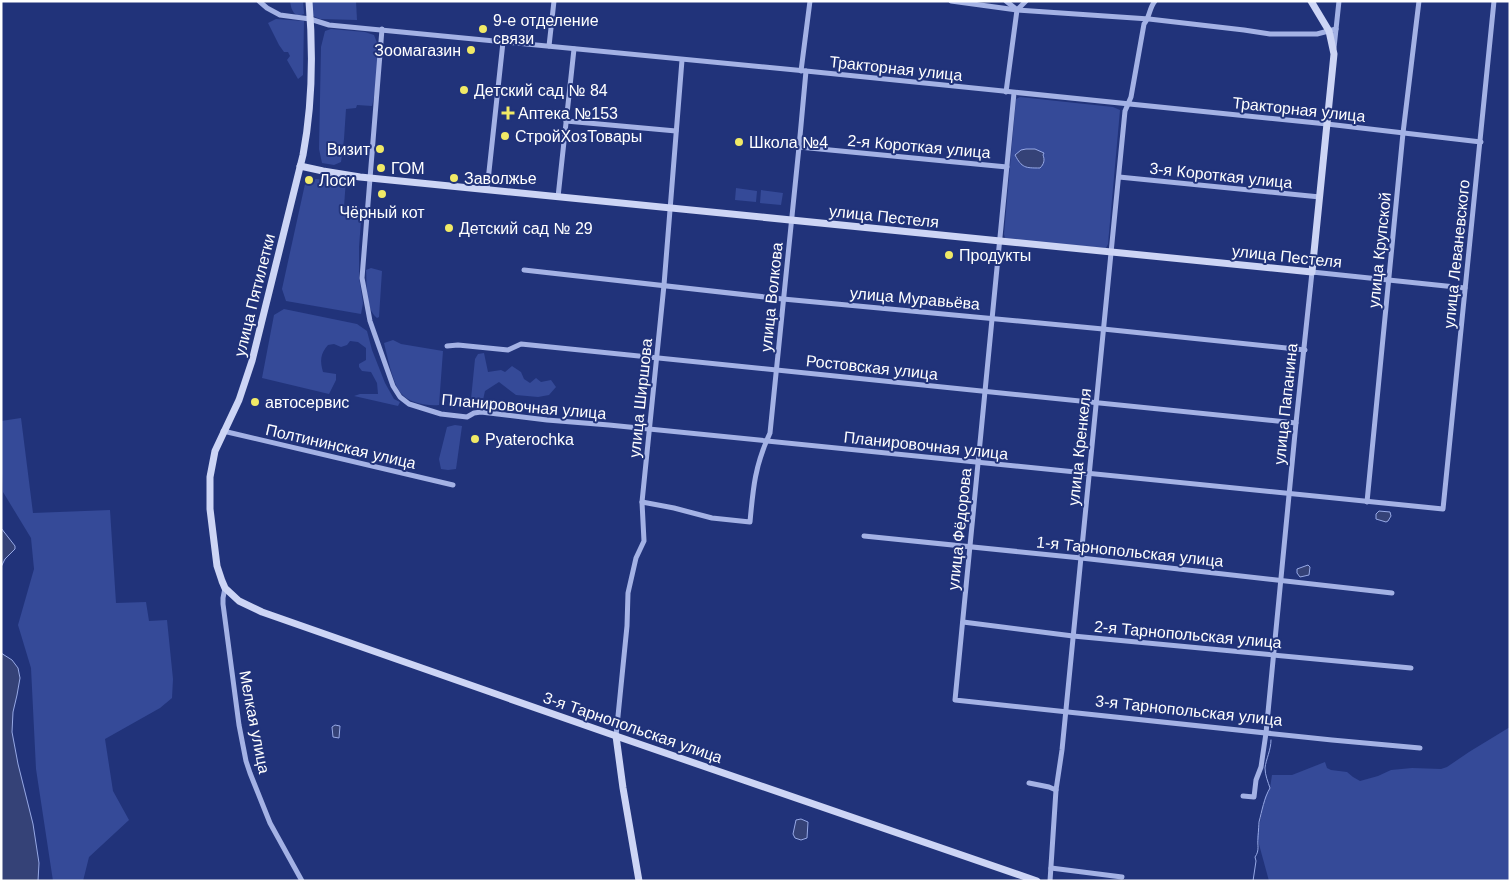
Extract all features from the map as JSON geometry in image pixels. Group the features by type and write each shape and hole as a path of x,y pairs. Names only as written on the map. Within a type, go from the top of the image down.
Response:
{"street":[{"name":"Тракторная улица","path":"260,1 267,8 280,15 310,19 324,25 1327,124 1480,142"},
{"name":"улица Пятилетки","path":"225,588 217,566 210,498 210,477 213,460 239,400 252,361 307,134 310,102 309,1"},
{"path":"549,46 554,1"},
{"name":"улица Волкова","path":"642,502 712,518 750,522 754,478 762,450 770,434 799,147 803,71 810,1"},
{"path":"951,1 1017,10 1149,19 1270,34 1317,34 1332,30"},
{"path":"1006,1 1017,10"},
{"path":"1006,92 1017,10 1026,1"},
{"name":"улица Кренкеля","path":"1050,881 1056,790 1062,750 1125,110 1131,97 1144,24 1149,19 1152,4 1155,1"},
{"path":"1311,1 1332,30"},
{"path":"1332,30 1339,1"},
{"name":"улица Крупской","path":"1367,502 1419,1"},
{"name":"улица Леваневского","path":"1443,509 1494,1"},
{"path":"369,178 382,30"},
{"name":"улица Папанина","path":"1243,796 1254,797 1266,733 1334,54 1332,30"},
{"path":"487,190 503,42"},
{"path":"558,197 574,49"},
{"name":"улица Ширшова","path":"616,736 627,626 628,593 636,558 644,541 642,502 664,285 682,60"},
{"name":"улица Фёдорова","path":"955,700 1014,93"},
{"path":"566,121 676,131"},
{"name":"2-я Короткая улица","path":"799,147 1007,167"},
{"name":"улица Пестеля","path":"300,166 369,178 1465,288"},
{"name":"3-я Короткая улица","path":"1118,177 1320,197"},
{"name":"Планировочная улица","path":"369,178 362,278 370,321 393,386 400,397 409,404 441,414 467,417 481,412 1443,509"},
{"name":"улица Муравьёва","path":"524,270 1304,350"},
{"name":"Ростовская улица","path":"447,346 458,345 508,350 521,344 1296,423"},
{"name":"Полтининская улица","path":"224,431 453,485"},
{"name":"1-я Тарнопольская улица","path":"864,536 1392,593"},
{"name":"3-я Тарнопольская улица","path":"225,588 239,601 253,608 616,736 1037,881"},
{"name":"Мелкая улица","path":"225,588 223,604 239,726 246,761 270,823 302,881"},
{"name":"2-я Тарнопольская улица","path":"963,622 1073,636 1410,668"},
{"name":"3-я Тарнопольская улица","path":"955,700 1420,748"},
{"path":"616,736 623,788 640,881"},
{"path":"1029,783 1056,790"},
{"path":"1051,868 1122,877"}],"shaded area":[{"path":"290,1 303,1 304,14 295,14"},
{"path":"312,1 356,1 357,20 320,19 313,16"},
{"path":"276,19 304,21 303,75 298,79 287,60 290,56 288,52 284,52 279,45 268,23"},
{"path":"331,29 365,32 374,35 379,48 372,106 357,105 356,108 346,109 341,162 334,165 322,163 319,149 321,47 325,31"},
{"path":"1020,97 1113,107 1120,110 1108,244 1106,248 1009,240 1005,238 1016,99"},
{"path":"1035,149 1044,153 1044,162 1040,168 1027,167 1020,163 1015,155 1021,150"},
{"path":"316,179 335,181 346,179 344,207 362,208 359,247 359,277 363,303 361,314 286,301 282,289 305,184"},
{"path":"736,188 757,191 756,202 735,200"},
{"path":"761,190 783,193 781,205 760,203"},
{"path":"371,268 382,271 379,317 377,318 370,308 367,296 366,270"},
{"path":"284,309 357,324 367,331 385,383 394,399 400,402 398,406 354,396 378,394 377,383 371,372 362,371 359,367 359,364 366,360 366,348 358,342 350,341 347,345 341,347 334,344 328,345 323,351 321,361 323,372 336,374 336,380 329,394 262,378 274,315"},
{"path":"393,340 401,344 443,351 439,405 418,403 408,399 397,388 384,343"},
{"path":"484,353 488,372 501,370 505,372 512,366 521,372 524,379 530,383 536,378 541,382 551,380 556,387 549,395 538,397 516,395 499,382 485,391 483,400 472,403 475,359 478,354"},
{"path":"21,418 33,513 110,510 116,603 146,602 149,621 167,620 173,679 172,698 160,708 105,739 113,791 129,820 89,857 83,881 53,881 36,769 31,668 18,625 34,569 31,538 3,492 1,456 1,421"},
{"path":"462,426 456,469 441,469 439,459 447,427"},
{"path":"1379,511 1390,512 1391,516 1388,521 1376,519 1376,514"},
{"path":"1,528 15,546 15,549 5,559 1,567"},
{"path":"1308,565 1310,567 1309,575 1300,577 1297,569"},
{"path":"1,653 12,660 18,668 20,678 13,712 12,732 33,824 39,863 38,881 1,881"},
{"path":"335,725 340,726 339,738 333,737 332,727"},
{"path":"1510,727 1510,881 1269,881 1257,837 1265,797 1270,788 1272,775 1292,775 1325,762 1327,768 1347,772 1360,781 1391,770 1412,768 1441,769"},
{"path":"801,819 808,822 807,838 801,840 795,838 793,834 796,820"}],"waterway":[{"path":"1253,881 1255,857 1258,850 1259,822 1270,788 1265,768 1271,740"}],"place":[{"name":"9-е отделение связи","path":"483,29"},
{"name":"Зоомагазин","path":"471,50"},
{"name":"Детский сад № 84","path":"464,90"},
{"name":"Аптека №153","path":"508,113"},
{"name":"СтройХозТовары","path":"505,136"},
{"name":"Школа №4","path":"739,142"},
{"name":"Визит","path":"380,149"},
{"name":"ГОМ","path":"381,168"},
{"name":"Заволжье","path":"454,178"},
{"name":"Лоси","path":"309,180"},
{"name":"Чёрный кот","path":"382,194"},
{"name":"Детский сад № 29","path":"449,228"},
{"name":"Продукты","path":"949,255"},
{"name":"автосервис","path":"255,402"},
{"name":"Pyaterochka","path":"475,439"}]}
